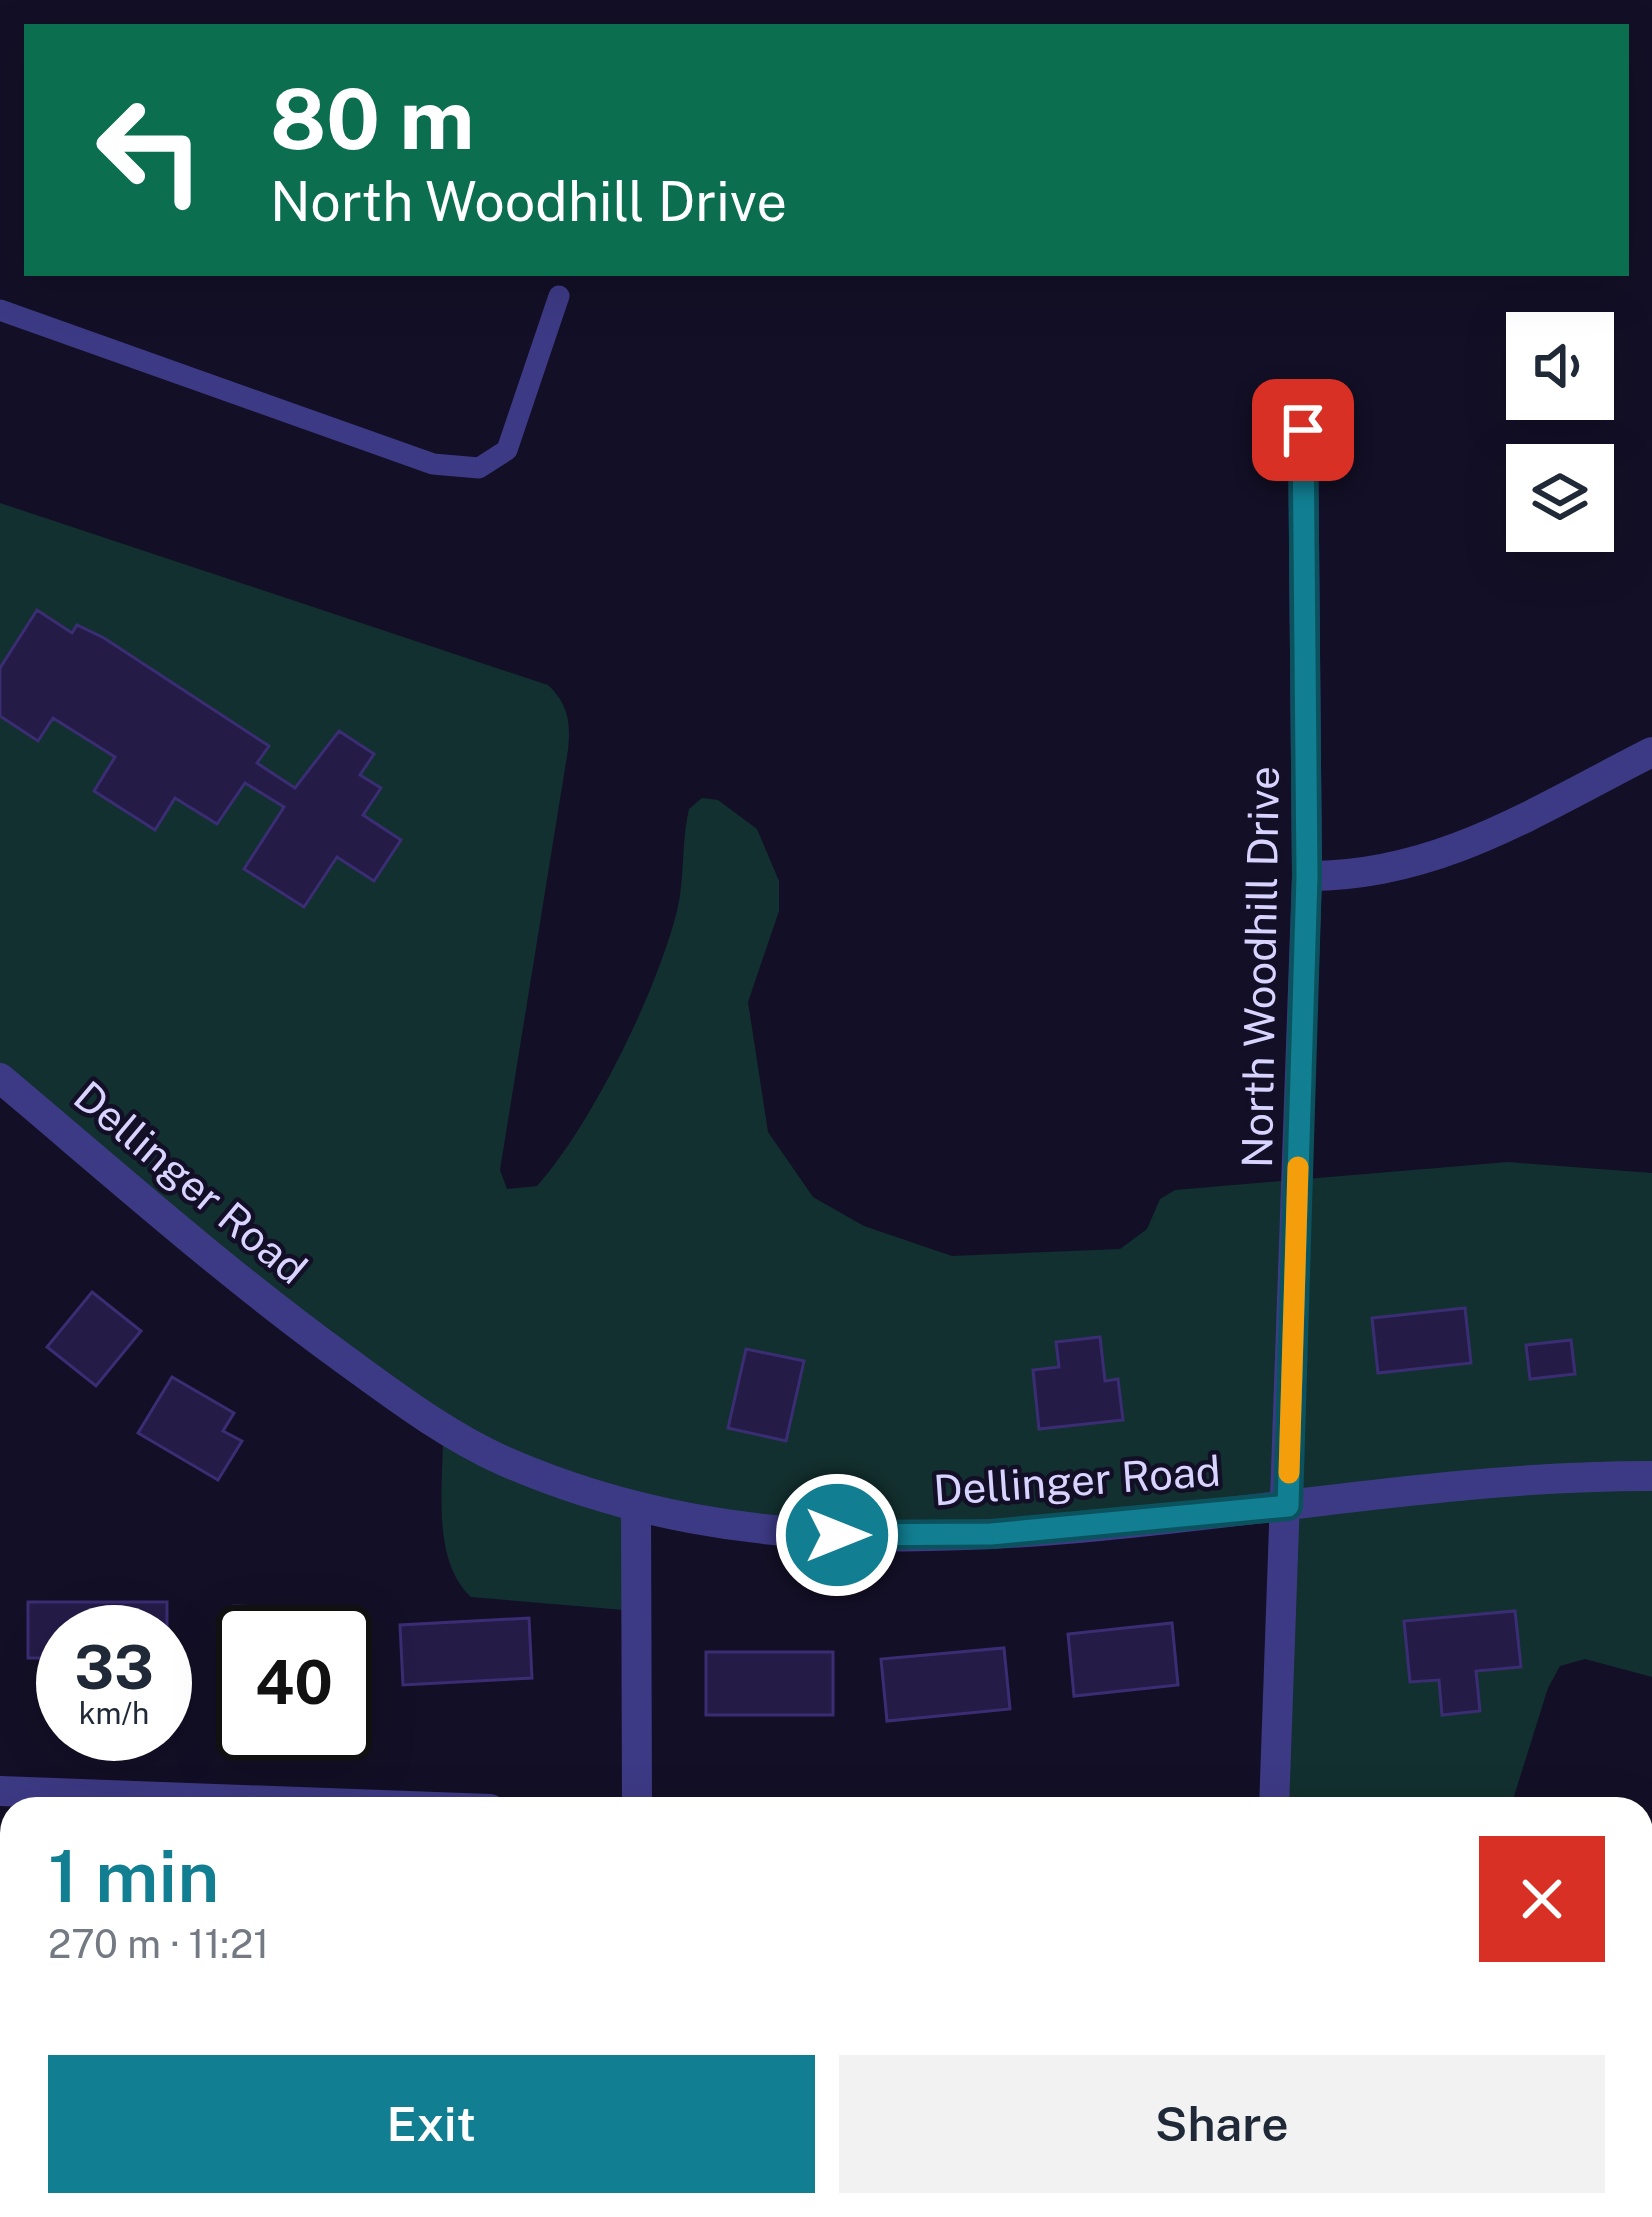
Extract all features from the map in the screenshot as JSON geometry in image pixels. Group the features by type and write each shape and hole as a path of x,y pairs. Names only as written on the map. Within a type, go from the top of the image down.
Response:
{"street":[{"name":"North Woodhill Drive","path":"1275,1797 1307,876 1303,430"},
{"path":"1307,876 1364,876 1415,862 1512,826 1652,752"},
{"name":"Dellinger Road","path":"0,1078 278,1312 444,1429 505,1461 636,1507 736,1525 859,1535 991,1534 1652,1476"},
{"path":"636,1507 638,1797"},
{"path":"0,1791 163,1797"}],"lane":[{"path":"0,310 433,464 479,468 507,450 560,296"}],"green space":[{"path":"0,503 548,685 555,692 567,714 568,750 500,1170 507,1189 537,1186 579,1129 620,1056 667,943 679,898 689,809 702,798 718,800 757,829 779,881 779,911 748,1002 768,1132 813,1197 864,1226 952,1256 1120,1249 1147,1229 1160,1199 1175,1190 1508,1162 1652,1173 1652,1677 1585,1659 1560,1666 1548,1688 1514,1797 1275,1797 1288,1507 991,1534 636,1507 636,1611 471,1597 458,1581 444,1541 443,1429 0,1078"}],"building":[{"path":"37,610 72,633 77,625 104,638 269,746 257,763 295,788 339,731 374,754 360,775 381,788 363,815 401,840 374,881 337,857 304,907 244,869 284,807 245,783 217,824 175,798 155,830 94,791 115,757 53,718 38,741 0,716 0,668"},
{"path":"92,1292 141,1331 96,1386 47,1347"},
{"path":"1465,1308 1471,1363 1378,1373 1372,1318"},
{"path":"1100,1337 1105,1381 1118,1379 1123,1420 1039,1429 1033,1370 1059,1367 1056,1342"},
{"path":"1571,1340 1575,1374 1530,1379 1526,1345"},
{"path":"746,1349 804,1361 786,1441 728,1428"},
{"path":"172,1377 234,1413 223,1431 242,1441 218,1480 138,1433"},
{"path":"28,1602 167,1602 36,1605 36,1658 28,1658"},
{"path":"1515,1611 1521,1667 1476,1671 1480,1711 1442,1715 1439,1680 1410,1682 1404,1621"},
{"path":"529,1618 532,1678 403,1685 400,1625"},
{"path":"1172,1623 1178,1685 1074,1696 1068,1634"},
{"path":"1004,1648 1010,1709 887,1721 881,1659"},
{"path":"706,1652 833,1652 833,1715 706,1715"}],"slow traffic":[{"path":"1289,1473 1298,1167"}],"route":[{"path":"837,1535 991,1534 1288,1506 1307,876 1303,430"}]}
